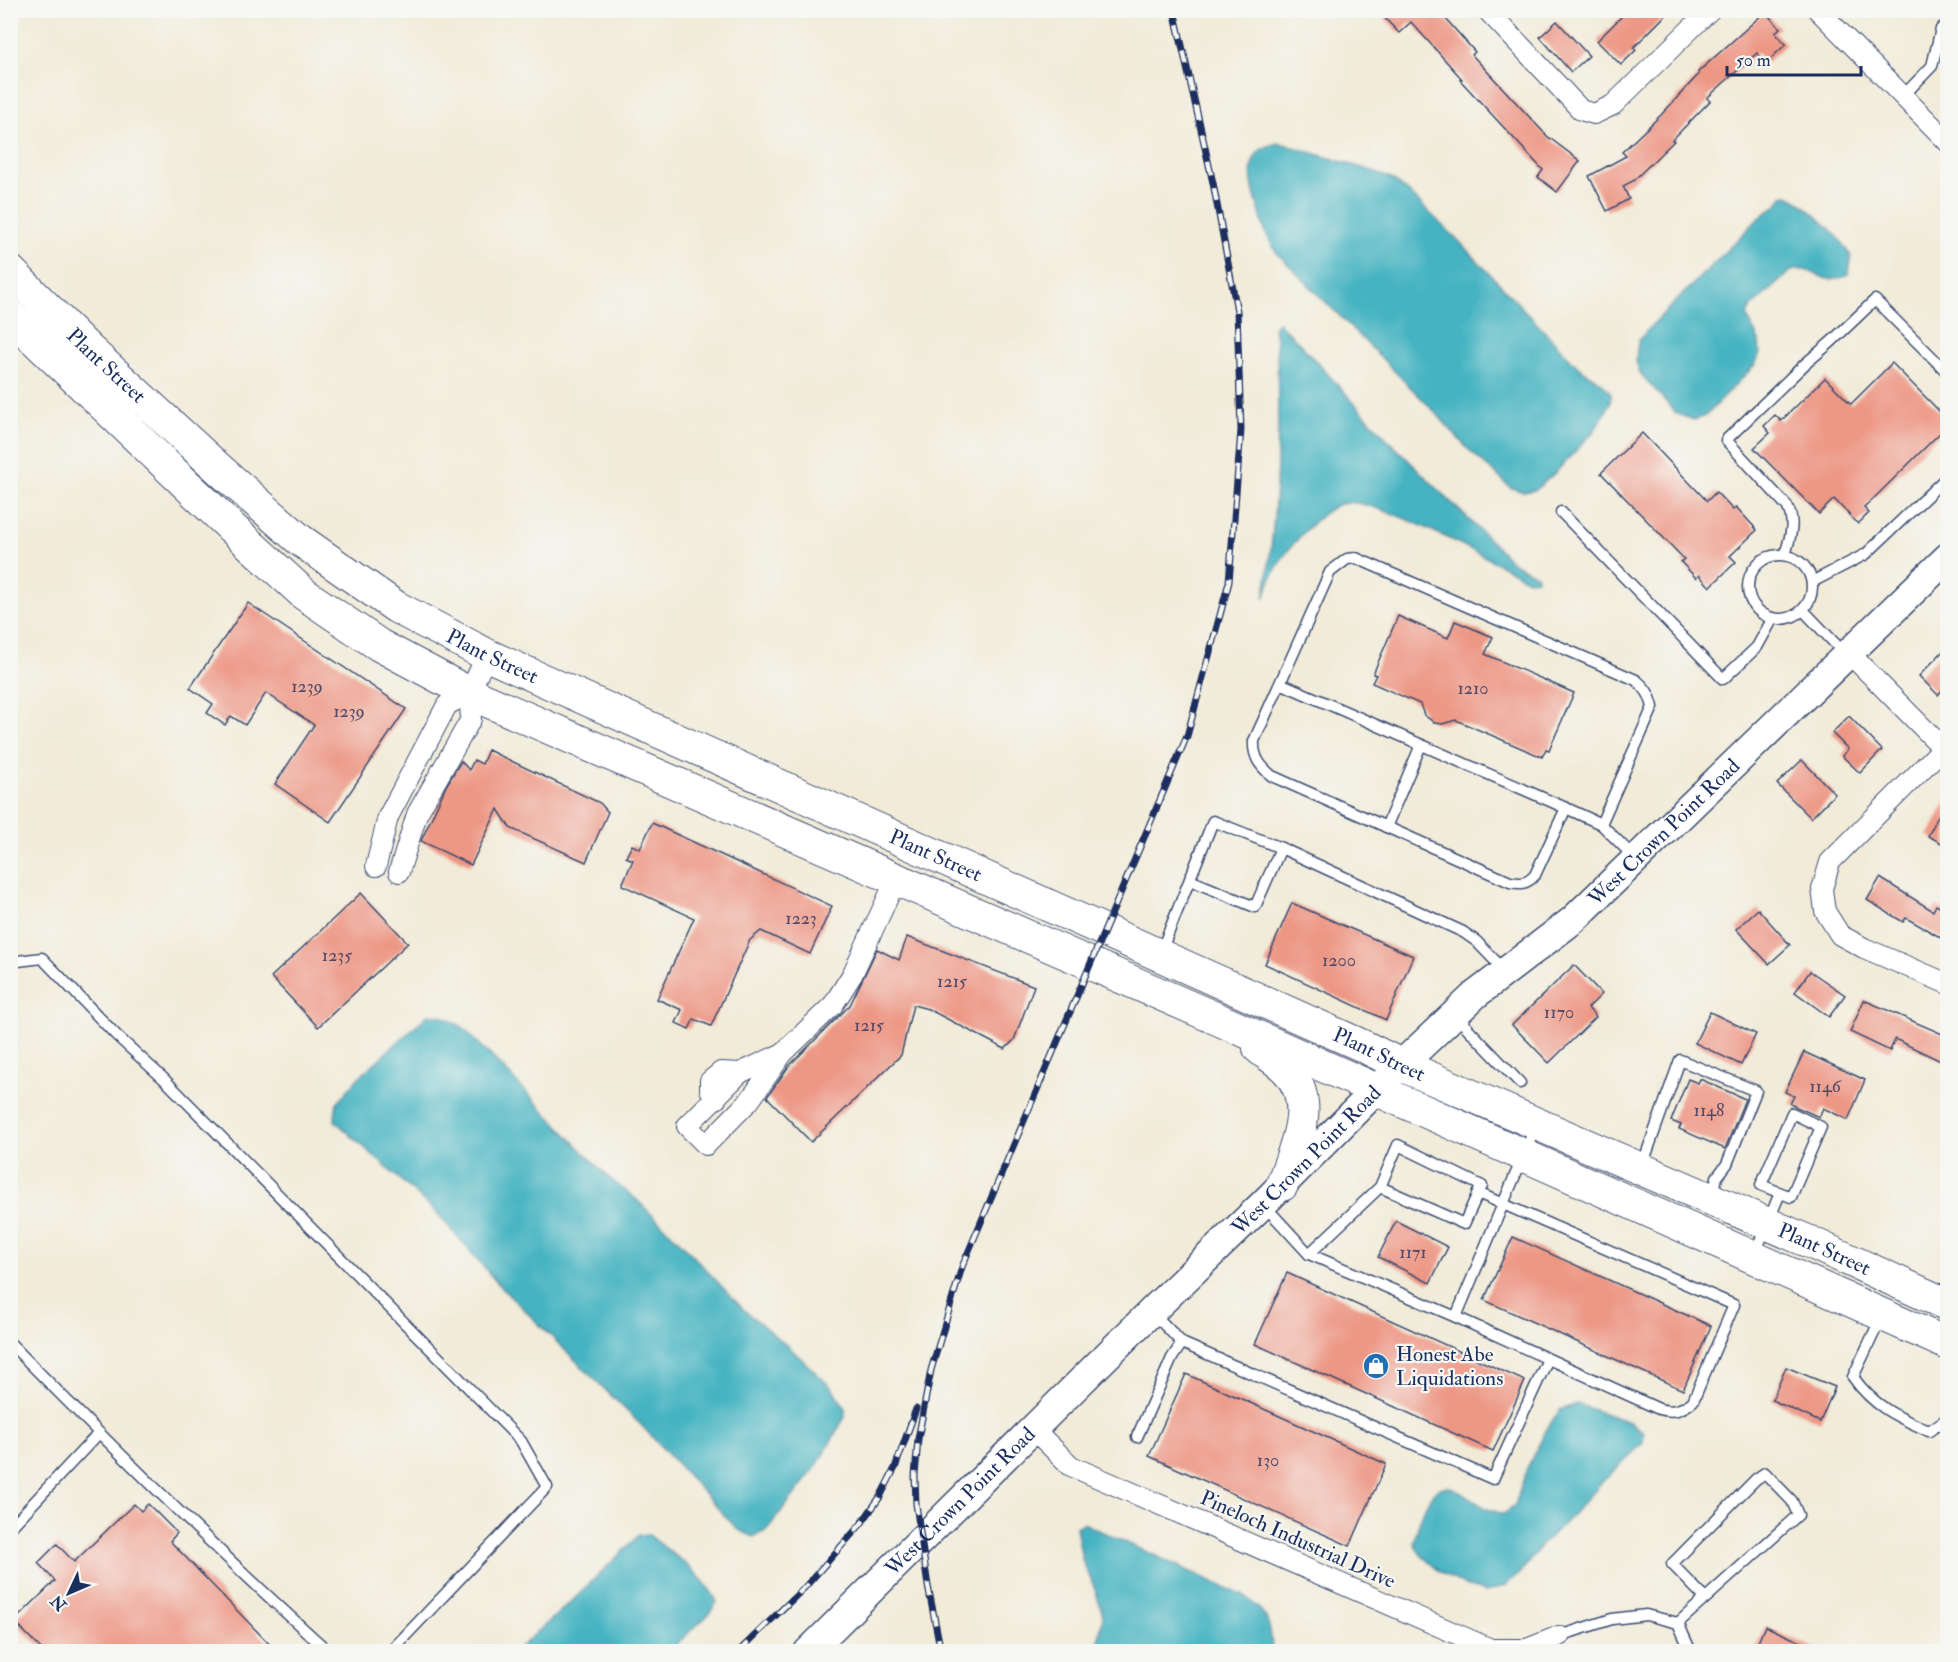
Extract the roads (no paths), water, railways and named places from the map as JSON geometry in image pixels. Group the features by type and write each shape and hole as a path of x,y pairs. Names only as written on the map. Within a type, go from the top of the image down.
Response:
{"main road":[{"name":"Plant Street","path":"10,271 87,348 300,540 396,607 487,655 1364,1046 1401,1065 1767,1223 1947,1305"},
{"name":"Plant Street","path":"10,316 304,594 379,645 469,693 1222,1021 1947,1344"},
{"path":"817,846 843,848 860,843 880,831"},
{"path":"896,880 905,867 915,863 952,864"},
{"path":"1222,1021 1285,1068 1302,1095 1304,1110 1301,1127 1273,1194"},
{"path":"1883,1315 1897,1311 1911,1312 1947,1328"}],"street":[{"path":"1487,10 1581,110 1594,114 1613,105 1710,10"},
{"path":"1818,10 1947,142"},
{"name":"West Crown Point Road","path":"808,1652 1454,1014 1474,995 1573,920 1947,557"},
{"path":"1848,654 1945,748 1830,862 1822,889 1825,911 1840,935 1864,948 1947,984"},
{"path":"438,750 471,719 469,693 487,655"},
{"path":"376,866 388,817 414,794 438,750 447,705 469,693"},
{"path":"399,872 417,814 414,794"},
{"path":"783,1053 740,1073 725,1106 706,1145 687,1126 725,1106 750,1100 783,1053 833,1005 852,975 896,880"},
{"name":"Pineloch Industrial Drive","path":"1033,1429 1071,1466 1491,1650 1527,1649 1559,1636"}],"lane":[{"path":"1903,96 1932,66 1941,29 1947,23"},
{"path":"1785,555 1791,536 1792,514 1726,440 1875,300 1947,373"},
{"path":"1812,582 1866,554 1947,476"},
{"path":"1561,512 1723,679 1757,647 1773,618"},
{"path":"1785,555 1799,560 1807,568 1812,582 1811,598 1803,610 1788,619 1773,618 1758,610 1751,602 1748,591 1752,570 1768,556 1785,555"},
{"path":"1566,808 1535,875 1529,881 1521,884 1510,882 1386,827 1272,776 1263,769 1256,759 1254,741 1330,572 1347,559 1356,558 1368,562 1636,680 1644,687 1653,707 1601,824"},
{"path":"1803,610 1848,654"},
{"path":"1280,683 1601,824 1636,859"},
{"path":"1386,827 1421,745"},
{"path":"1159,956 1213,821 1281,848 1463,932 1476,941 1505,971"},
{"path":"1190,880 1255,907 1281,848"},
{"path":"10,962 42,958 521,1441 546,1487 390,1652"},
{"path":"1454,1014 1520,1083"},
{"path":"1640,1169 1680,1060 1756,1091 1727,1164 1717,1177 1712,1200"},
{"path":"1792,1113 1821,1127 1791,1197 1780,1192 1761,1185 1792,1113"},
{"path":"1456,1317 1538,1123"},
{"path":"1309,1254 1380,1187 1398,1145 1482,1186 1464,1224 1380,1187"},
{"path":"1753,1257 1780,1192"},
{"path":"1273,1194 1309,1254 1456,1317 1659,1409 1671,1412 1684,1409 1694,1401 1734,1305 1478,1193"},
{"path":"1152,1311 1182,1343 1493,1479 1548,1359"},
{"path":"1883,1315 1852,1377 1864,1394 1896,1417 1929,1431 1947,1418"},
{"path":"10,1343 99,1433 329,1652"},
{"path":"1137,1437 1172,1358 1182,1343"},
{"path":"10,1528 99,1433"},
{"path":"1678,1623 1798,1515 1792,1501 1766,1473 1756,1479 1672,1564 1705,1598"},
{"path":"1559,1636 1612,1619 1646,1615 1678,1623"},
{"path":"1678,1623 1691,1652"}],"water":[{"path":"1280,143 1366,169 1391,179 1406,190 1458,240 1579,368 1601,382 1611,393 1610,404 1594,431 1556,472 1535,490 1524,492 1511,488 1467,448 1435,412 1277,253 1262,222 1253,189 1252,169 1259,152 1267,146"},
{"path":"1788,195 1823,222 1847,248 1851,260 1848,274 1833,280 1807,270 1791,271 1751,307 1747,316 1759,341 1760,353 1755,365 1705,416 1694,420 1677,414 1640,373 1636,361 1639,340 1758,219 1778,204 1783,196"},
{"path":"1278,322 1390,442 1513,563 1537,575 1537,579 1528,580 1408,520 1360,504 1344,503 1325,513 1294,543 1274,573 1264,599 1271,550 1276,478 1278,365 1274,326"},
{"path":"429,1014 445,1017 464,1028 607,1176 637,1200 682,1244 744,1310 791,1349 832,1388 845,1407 845,1417 816,1467 766,1531 753,1537 738,1530 642,1426 500,1286 438,1214 335,1121 336,1104 359,1077"},
{"path":"1577,1404 1629,1422 1644,1432 1643,1443 1541,1545 1523,1570 1506,1585 1486,1592 1466,1586 1440,1572 1421,1555 1414,1543 1415,1536 1424,1508 1435,1492 1441,1488 1453,1488 1486,1508 1504,1514 1515,1505 1527,1468 1547,1429 1560,1410"},
{"path":"1083,1523 1244,1596 1267,1619 1272,1651 1097,1651 1103,1615 1082,1559 1076,1527"},
{"path":"648,1534 696,1573 717,1602 708,1615 669,1651 516,1651 573,1600 639,1535"}],"railway":[{"path":"941,1652 928,1586 916,1504 915,1476 918,1439 931,1370 962,1267 1187,736 1229,582 1241,430 1237,311 1213,183 1174,10"},
{"path":"738,1652 805,1587 861,1524 880,1497 895,1468 916,1409"}],"place":[{"name":"Honest Abe Liquidations","path":"1376,1366"}]}
